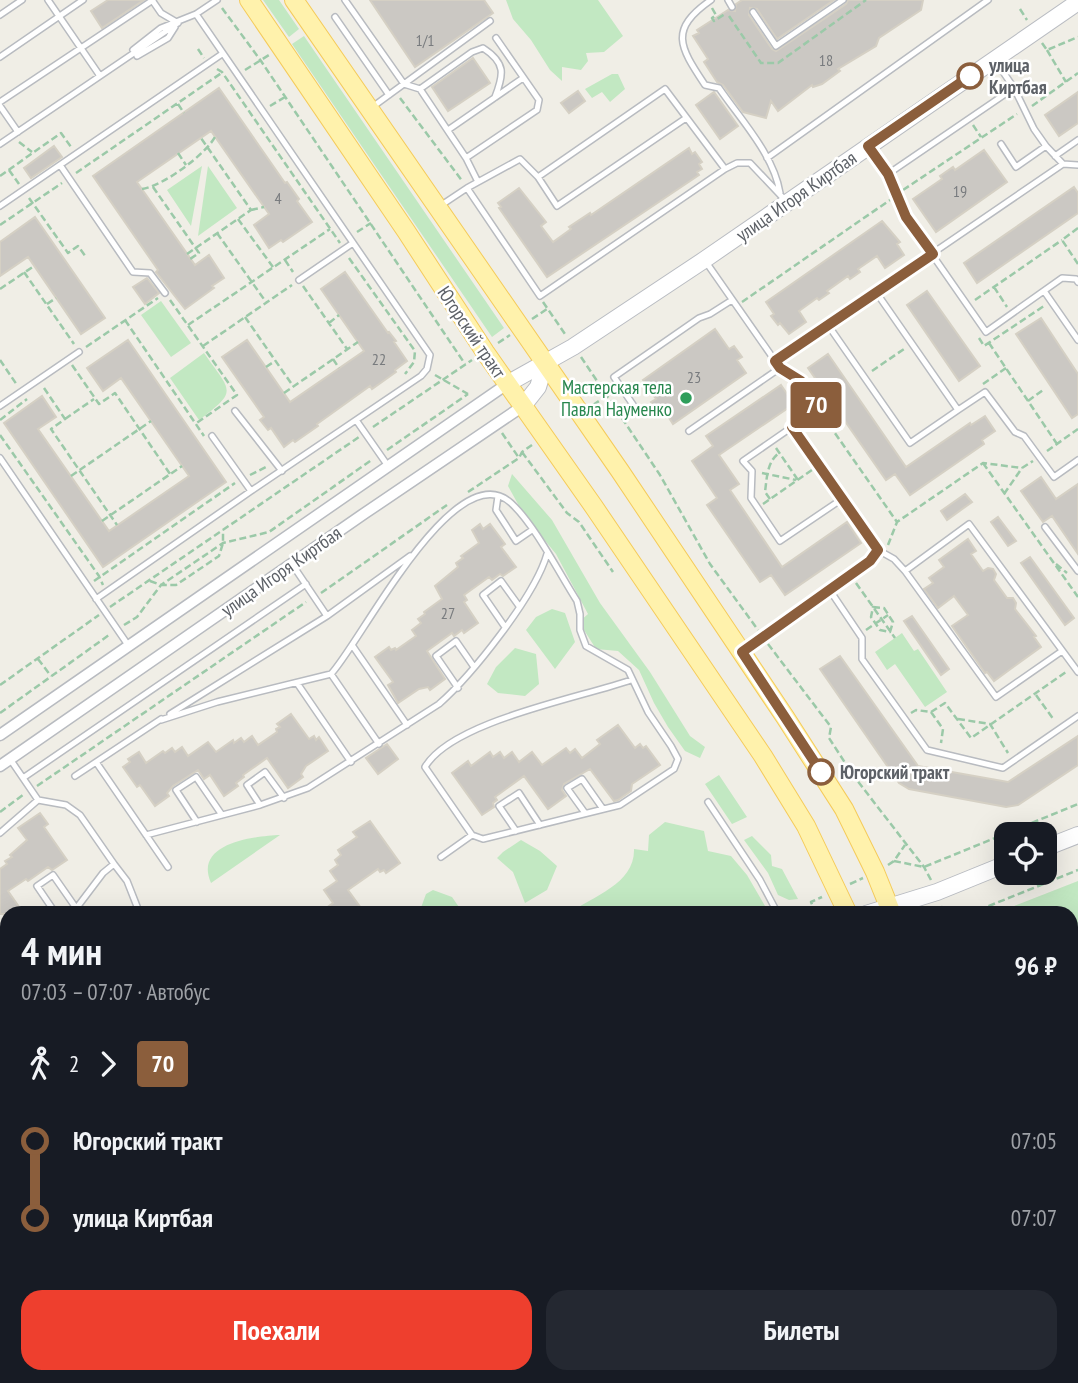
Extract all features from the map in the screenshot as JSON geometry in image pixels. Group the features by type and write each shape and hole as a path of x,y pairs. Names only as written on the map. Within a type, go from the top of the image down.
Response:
{"main road":[{"name":"Югорский тракт","path":"249,0 485,352 786,792 825,861 845,906"},
{"path":"300,2 437,208 742,652 844,809 889,906"},
{"name":"улица Игоря Киртбая","path":"507,384 573,347 704,260 783,198 868,146 1078,2"},
{"name":"улица Игоря Киртбая","path":"523,406 538,387 545,364"},
{"path":"1057,844 1078,835"},
{"path":"901,906 994,869"}],"street":[{"name":"улица Игоря Киртбая","path":"0,734 507,384"},
{"name":"улица Игоря Киртбая","path":"0,766 523,406"}],"lane":[{"path":"0,15 22,0"},
{"path":"48,0 100,76"},
{"path":"0,57 83,0"},
{"path":"18,132 0,104 81,48 153,0 161,13 178,23"},
{"path":"0,144 100,76 161,28 196,14 216,0"},
{"path":"345,0 404,84 421,89 466,158 478,182"},
{"path":"711,0 691,14 684,26 682,40 688,59 705,85 719,88 767,158 777,177 783,198"},
{"path":"728,0 732,7"},
{"path":"767,158 988,0"},
{"path":"753,12 776,46 838,1"},
{"path":"96,599 421,376 427,369 430,355 196,14"},
{"path":"335,17 389,95"},
{"path":"370,109 490,22"},
{"path":"100,76 168,38 178,23"},
{"path":"466,158 537,110 539,100 496,38"},
{"path":"421,89 472,52 483,48 492,54 502,71 495,97"},
{"path":"0,206 222,54"},
{"path":"994,59 1014,88 1024,111 1046,146 1063,164"},
{"path":"448,130 523,78"},
{"path":"888,174 1014,88"},
{"path":"538,177 665,89 725,169"},
{"path":"437,208 520,159 538,177 557,206 686,118"},
{"path":"1055,156 1078,140"},
{"path":"1001,145 1016,167 1046,146"},
{"path":"868,146 888,174 906,217 986,332 1062,278 1076,279 1078,282"},
{"path":"467,188 540,296 737,163 750,163 783,198"},
{"path":"775,361 1063,164 1078,165"},
{"path":"60,165 132,272 150,273 165,293"},
{"path":"299,280 353,243"},
{"path":"704,260 780,368 801,381 818,409 743,461 752,471 751,498 780,541 842,499"},
{"path":"1044,290 1078,340"},
{"path":"876,292 958,410"},
{"path":"638,412 614,377 699,318 734,303"},
{"path":"828,325 909,443 985,392 1015,432 1024,436 1054,477 1078,460"},
{"path":"0,407 79,352"},
{"path":"689,431 780,368"},
{"path":"236,411 282,471"},
{"path":"356,420 388,466"},
{"path":"792,427 878,550 894,559 905,571 996,697 1062,651"},
{"path":"212,436 251,491"},
{"path":"0,458 128,645"},
{"path":"161,720 217,702 331,674 415,552 454,509 484,495 498,496 510,502 532,530 577,601 580,630 586,646 628,670 631,680 678,759 674,769 620,805 483,839 472,835 425,767 431,757 448,743 486,724 631,680"},
{"path":"498,496 496,510 516,541 532,530"},
{"path":"905,571 969,524 1078,672"},
{"path":"1045,527 1078,571"},
{"path":"742,652 870,561 878,550"},
{"path":"75,776 327,616 415,552"},
{"path":"146,835 260,805 308,788 439,704 458,688 505,627 542,572 547,554"},
{"path":"292,564 327,616"},
{"path":"388,574 397,579"},
{"path":"505,627 483,595 501,581 519,606"},
{"path":"23,778 306,584"},
{"path":"829,589 862,638 862,659 927,750 1003,768 1078,716"},
{"path":"458,688 436,656 456,641 474,667"},
{"path":"352,645 407,725"},
{"path":"331,674 379,744"},
{"path":"297,683 351,762"},
{"path":"214,688 217,702"},
{"path":"10,759 38,800"},
{"path":"96,762 168,867"},
{"path":"260,805 247,785 265,772 284,798"},
{"path":"197,822 176,790 196,777 222,815"},
{"path":"585,813 568,788 582,779 603,809"},
{"path":"516,831 499,806 519,793 540,825"},
{"path":"0,833 38,800"},
{"path":"38,800 66,805 80,815 127,881 137,906"},
{"path":"708,802 760,880 774,906"},
{"path":"441,857 472,835"},
{"path":"78,906 103,873 114,864"},
{"path":"51,906 37,886 52,875 71,906"}],"path":[{"path":"216,0 261,61 466,364"},
{"path":"716,15 712,18 714,22 716,20"},
{"path":"1047,50 1066,82"},
{"path":"0,225 222,72"},
{"path":"734,303 1078,74"},
{"path":"177,103 184,113"},
{"path":"969,119 981,137"},
{"path":"0,176 61,133"},
{"path":"142,189 153,187 186,165 208,149 215,137"},
{"path":"201,138 251,210"},
{"path":"178,153 186,165"},
{"path":"153,187 199,253 190,259"},
{"path":"32,203 68,253 78,246 86,257"},
{"path":"187,254 251,210 264,206"},
{"path":"238,219 273,267"},
{"path":"968,304 1078,228"},
{"path":"188,325 330,229"},
{"path":"217,233 267,303"},
{"path":"1062,240 1078,264"},
{"path":"285,259 347,349"},
{"path":"0,288 34,266"},
{"path":"24,272 79,352 165,293 237,395 195,424"},
{"path":"203,346 299,280"},
{"path":"994,287 1012,313"},
{"path":"540,296 660,475 710,564 831,727 829,738 905,845 924,867"},
{"path":"46,304 56,298"},
{"path":"978,337 984,346 1047,305"},
{"path":"0,685 547,309"},
{"path":"329,323 339,315"},
{"path":"245,317 293,387"},
{"path":"125,320 202,434"},
{"path":"284,393 358,342"},
{"path":"863,376 912,343"},
{"path":"989,343 1057,443"},
{"path":"68,359 99,404 115,393 170,474"},
{"path":"333,359 339,368"},
{"path":"266,367 275,360"},
{"path":"38,380 65,419"},
{"path":"1028,401 1043,390"},
{"path":"0,713 137,617 161,585 223,543 269,531 468,394"},
{"path":"580,414 608,395"},
{"path":"95,398 51,429 117,525"},
{"path":"0,420 15,409"},
{"path":"818,409 897,522"},
{"path":"71,476 151,421"},
{"path":"0,435 99,576 106,592"},
{"path":"465,493 519,458 522,452 544,436"},
{"path":"772,441 797,480"},
{"path":"522,452 567,513 579,522 613,572"},
{"path":"770,499 765,492 768,474 771,459 779,453"},
{"path":"87,586 242,479 275,463"},
{"path":"983,463 1078,597"},
{"path":"885,554 897,522 983,463 1022,468"},
{"path":"102,521 181,466"},
{"path":"758,508 819,466"},
{"path":"752,471 797,480"},
{"path":"0,812 455,500"},
{"path":"149,581 161,585 176,585 219,556 223,530"},
{"path":"132,547 135,551"},
{"path":"1050,559 1069,574"},
{"path":"850,575 895,638"},
{"path":"873,607 884,608 893,622 890,632"},
{"path":"873,607 871,618 875,624 880,630 890,632"},
{"path":"860,634 888,615"},
{"path":"758,630 766,625"},
{"path":"904,718 916,710 931,712 944,703 971,737 1071,668"},
{"path":"1035,693 1060,729"},
{"path":"931,712 943,729 939,753"},
{"path":"958,719 990,724 1013,761"},
{"path":"905,845 894,861 924,867 1078,804"},
{"path":"989,906 1078,870"}],"green space":[{"path":"263,0 279,0 299,29 289,37"},
{"path":"506,0 598,0 623,36 604,52 586,53 588,61 581,70 562,67 562,81 550,70 531,40 513,19"},
{"path":"304,36 504,328 492,337 292,44"},
{"path":"612,74 618,74 625,89 610,102 602,92 592,98 585,89"},
{"path":"202,166 191,226 167,190"},
{"path":"208,166 237,208 198,236"},
{"path":"161,301 191,343 171,357 141,315"},
{"path":"204,353 227,390 220,402 199,420 170,378"},
{"path":"512,474 552,520 600,603 650,672 690,736 705,747 700,758 685,751 668,727 639,670 618,651 596,649 579,622 588,614 556,554 524,515 508,486"},
{"path":"552,609 565,613 575,642 555,669 526,630 536,617"},
{"path":"902,633 914,651 918,649 947,692 925,707 895,664 887,670 875,652"},
{"path":"515,648 536,654 539,684 525,696 498,693 487,684 496,667"},
{"path":"719,775 747,817 732,824 705,784"},
{"path":"665,822 704,831 708,851 731,856 747,875 765,906 581,906 620,880 628,871 634,849 648,851 649,835"},
{"path":"280,835 211,883 208,869 218,850 242,840"},
{"path":"752,836 771,855 772,866 782,869 798,899 789,900 778,895 768,873 744,840"},
{"path":"521,840 540,851 557,866 547,890 525,903 513,872 497,858"},
{"path":"1078,881 1078,906 1014,906"},
{"path":"433,890 452,897 458,906 422,906 426,894"}],"building":[{"path":"108,0 144,0 102,28 91,11"},
{"path":"370,0 484,0 493,13 415,67"},
{"path":"742,0 834,0 777,39 757,9 750,8 749,15 776,51 846,4 848,0 923,0 921,10 879,38 876,46 838,69 840,71 822,84 812,85 778,111 771,101 766,118 743,112 723,85 717,82 704,62 708,59 693,36 699,33 697,30 728,10 735,11 736,4"},
{"path":"473,58 490,83 448,111 432,87"},
{"path":"219,88 299,199 297,201 312,222 283,242 281,240 269,248 254,225 269,214 211,131 137,182 195,265 209,255 224,278 185,309 156,272 158,270 93,176"},
{"path":"578,91 585,101 569,113 561,103"},
{"path":"714,92 738,126 720,139 696,105"},
{"path":"1078,92 1078,123 1059,136 1045,115"},
{"path":"54,146 62,157 31,178 24,168"},
{"path":"689,148 702,162 699,164 702,169 697,172 699,175 547,277 499,208 501,207 498,203 519,188 546,222 541,226 553,242 571,229 569,227"},
{"path":"984,150 1007,182 936,232 913,199 942,179 940,176 953,167 955,170"},
{"path":"1074,187 1078,193 1078,213 977,283 964,263"},
{"path":"35,217 105,318 81,334 28,257 0,276 0,242"},
{"path":"882,221 900,242 897,244 904,255 885,268 877,256 858,269 860,272 850,279 848,276 827,291 829,293 799,311 806,322 789,334 780,323 778,325 766,302"},
{"path":"345,272 396,341 394,342 407,361 372,389 370,386 317,424 318,426 284,447 271,428 268,430 260,420 264,417 222,357 247,340 290,402 364,351 321,289"},
{"path":"147,278 159,293 145,304 133,287"},
{"path":"927,291 980,366 959,381 907,305"},
{"path":"1041,318 1078,374 1078,414 1072,418 1016,334"},
{"path":"715,329 729,349 734,346 742,357 737,360 746,373 673,424 664,410 659,414 651,402 656,399 643,380"},
{"path":"128,340 226,482 103,567 4,423 42,396 56,417 38,429 109,531 189,476 121,378 103,391 87,368"},
{"path":"828,354 906,467 970,423 971,425 985,416 995,431 982,440 984,444 910,495 895,474 886,480 808,368"},
{"path":"781,385 794,404 719,455 739,484 730,490 782,567 847,522 861,543 785,595 771,575 760,582 707,505 717,498 692,461 713,446 706,436"},
{"path":"1041,477 1056,499 1078,484 1078,554 1052,516 1043,522 1021,491"},
{"path":"965,494 972,502 947,520 941,511"},
{"path":"998,517 1016,541 1008,546 991,522"},
{"path":"480,524 483,529 490,524 505,544 501,547 516,567 503,576 500,574 492,580 489,577 464,595 467,600 464,602 478,623 464,633 462,630 454,636 452,633 427,651 445,679 430,690 428,687 419,689 398,703 388,685 393,682 375,657 389,647 396,650 416,636 412,630 421,623 418,619 442,599 435,586 458,567 456,563 463,558 461,556 479,543 472,530"},
{"path":"968,539 976,551 971,554 983,571 993,569 996,574 994,580 1007,598 1013,598 1015,609 1041,647 994,681 985,673 952,626 968,615 954,596 938,608 924,589 933,583 929,578 944,567 939,560"},
{"path":"1030,557 1074,618 1065,625 1021,563"},
{"path":"912,616 949,669 941,675 904,621"},
{"path":"840,656 918,766 1008,782 1078,736 1078,765 1018,805 1006,807 909,789 899,783 820,669"},
{"path":"291,714 309,739 314,736 316,740 319,737 328,751 306,766 301,774 303,777 288,788 267,758 243,775 236,783 238,786 224,796 210,775 204,779 198,770 173,786 167,793 169,796 155,806 123,767 130,762 128,759 139,752 146,763 172,748 175,752 182,747 188,756 208,742 216,752 233,740 234,743 241,738 244,742 252,736 258,745 277,732 276,729 280,727 277,724"},
{"path":"618,725 635,748 640,744 643,748 646,746 660,765 632,784 631,791 618,800 614,801 590,769 564,784 562,790 566,796 548,809 524,776 495,797 497,800 493,803 494,807 482,815 452,773 468,761 471,766 490,752 493,757 500,752 504,758 512,752 519,762 532,752 542,765 566,748 570,753 575,749 582,758 600,744 597,740"},
{"path":"387,744 398,759 378,774 366,758"},
{"path":"40,813 48,824 44,827 67,860 52,870 48,867 8,891 18,906 0,906 0,869 7,864 5,861 12,857 10,855 27,840 18,828"},
{"path":"370,821 400,863 386,873 378,869 348,890 360,906 329,906 333,903 324,890 337,881 330,871 338,865 335,860 341,855 338,850 357,837 353,832"}],"bus line":[{"name":"70","path":"821,772 742,652 870,561 878,550 792,427 818,409 801,381 780,368 775,361 933,254 906,217 888,174 868,146 970,76"}],"place":[{"name":"улица Киртбая","path":"970,76"},
{"name":"Мастерская тела Павла Науменко","path":"686,398"},
{"name":"Югорский тракт","path":"821,772"}]}
